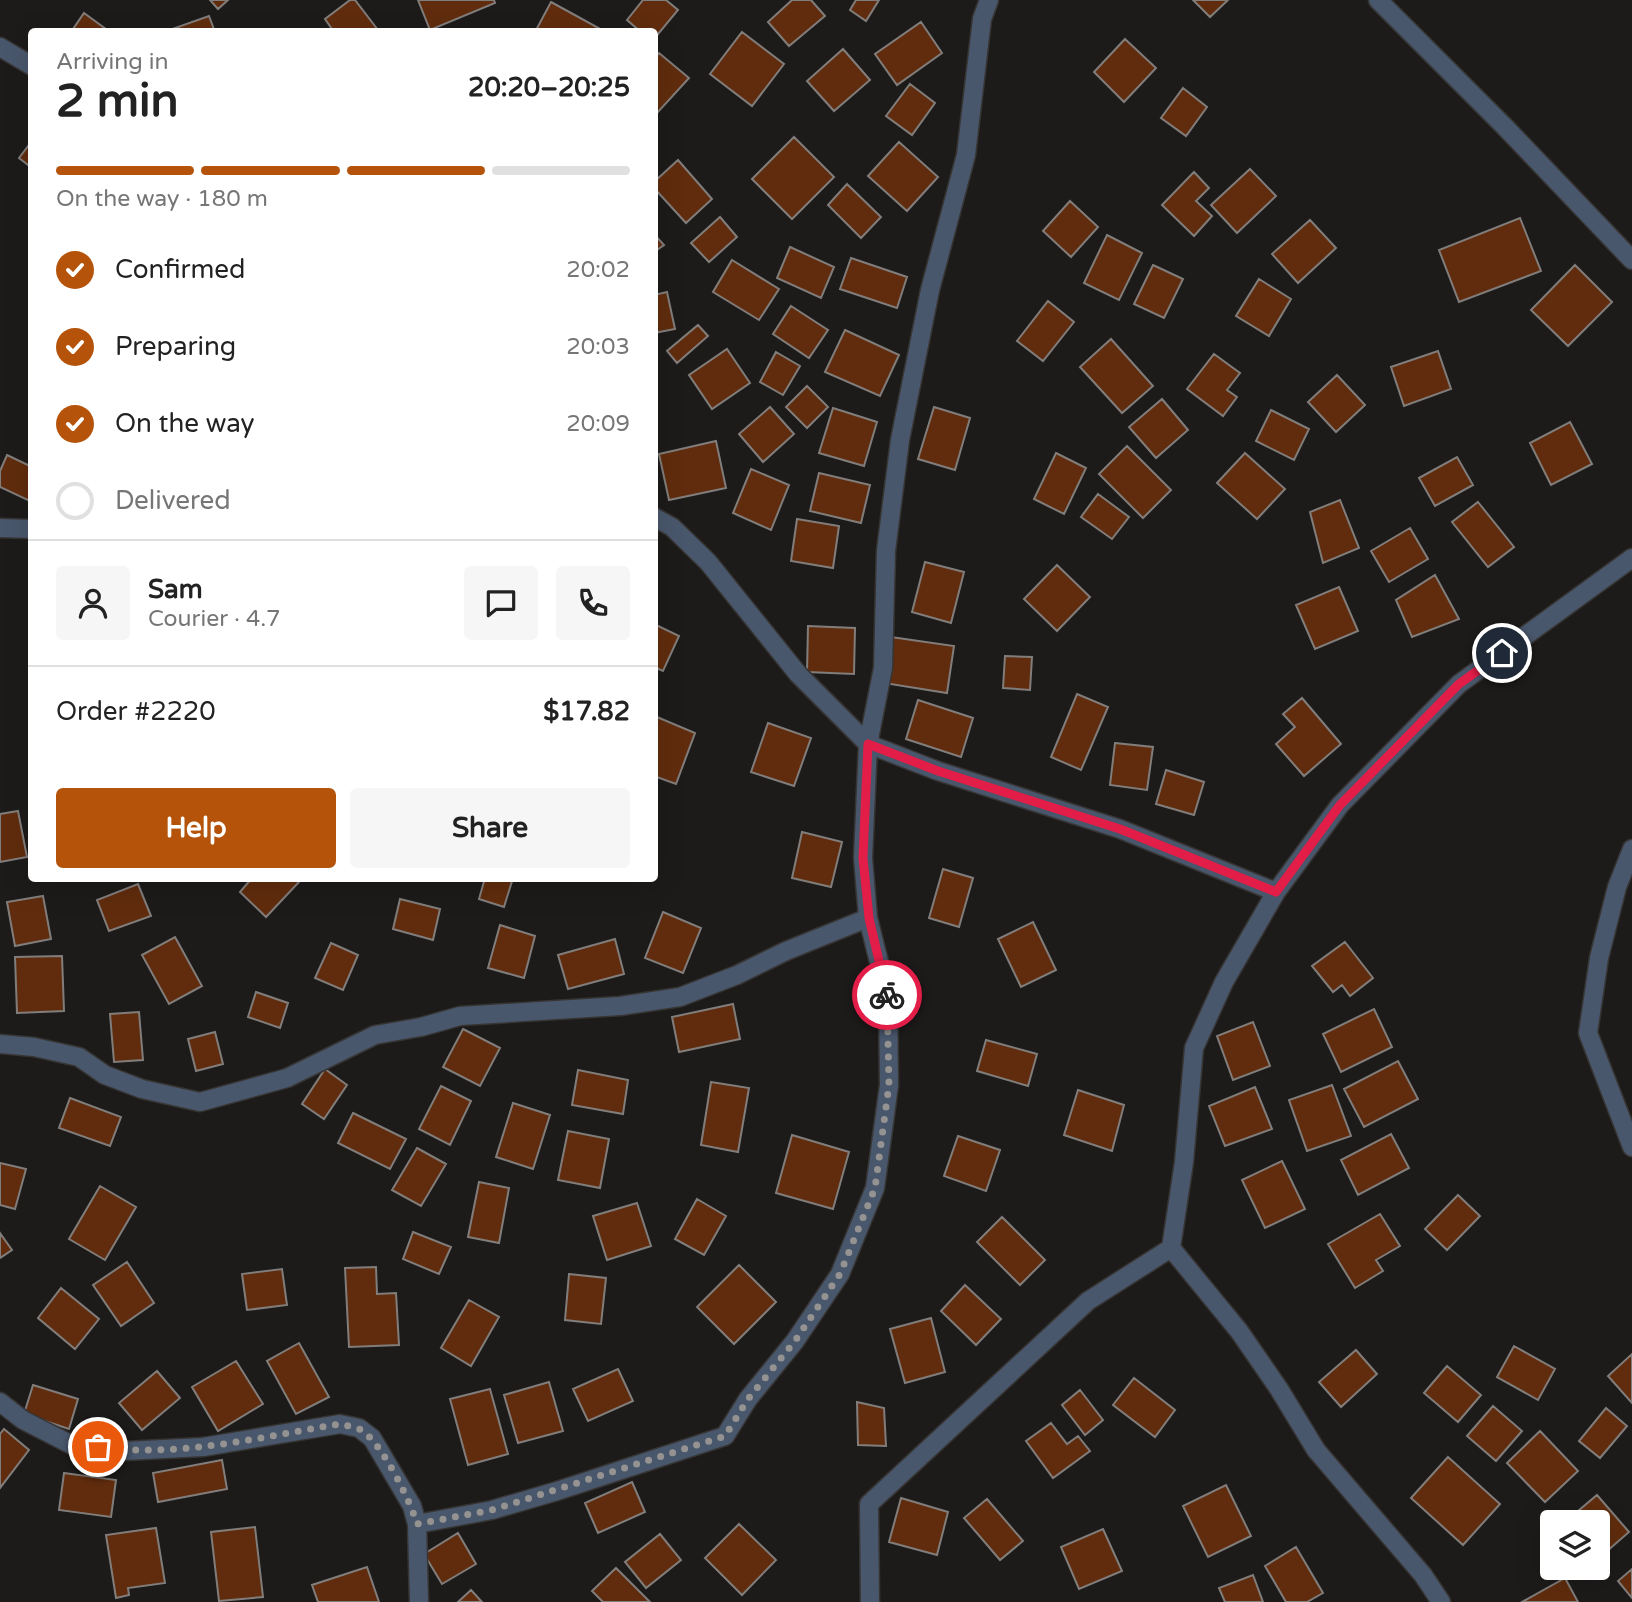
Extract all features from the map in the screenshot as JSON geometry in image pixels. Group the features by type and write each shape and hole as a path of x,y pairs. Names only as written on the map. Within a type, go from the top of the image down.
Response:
{"street":[{"path":"417,1524 492,1510 725,1436 748,1399 795,1341 840,1274 875,1188 889,1085 888,998 869,918 863,858 868,744 883,668 886,551 900,440 930,290 965,155 982,19 989,0"},
{"path":"1378,0 1632,260"},
{"path":"0,47 28,64"},
{"path":"658,519 672,527 708,562 798,674 868,744 938,771 1120,829 1276,892"},
{"path":"0,528 28,529"},
{"path":"1441,1602 1423,1575 1316,1450 1239,1331 1171,1248 1184,1162 1194,1048 1224,982 1276,892 1340,805 1459,684 1632,558"},
{"path":"1632,849 1617,887 1599,958 1588,1033 1632,1147"},
{"path":"0,1044 34,1047 79,1057 105,1075 142,1089 200,1102 287,1078 375,1035 421,1027 460,1016 621,1006 680,997 869,918"},
{"path":"870,1602 869,1504 1088,1301 1171,1248"},
{"path":"0,1402 23,1420 70,1444 125,1451 203,1447 340,1424 359,1428 372,1438 412,1507 417,1524 419,1602"}],"building":[{"path":"210,0 228,0 218,9"},
{"path":"350,0 355,0 376,28 331,28 325,19"},
{"path":"418,0 494,0 495,3 429,28"},
{"path":"643,0 666,0 678,10 658,34 658,28 636,28 627,20"},
{"path":"792,0 811,0 825,16 789,46 768,22"},
{"path":"856,0 879,0 866,21 850,10"},
{"path":"1193,0 1228,0 1210,17"},
{"path":"551,2 599,28 537,28"},
{"path":"84,13 105,28 74,28"},
{"path":"209,16 214,28 175,28"},
{"path":"921,22 942,53 897,85 875,54"},
{"path":"742,32 784,64 752,106 710,74"},
{"path":"1125,39 1156,68 1124,102 1094,72"},
{"path":"843,49 870,80 834,111 807,81"},
{"path":"658,54 689,78 658,112"},
{"path":"910,84 935,103 912,135 886,116"},
{"path":"1183,88 1207,107 1186,136 1161,118"},
{"path":"794,137 834,177 792,219 752,179"},
{"path":"899,142 938,177 907,211 868,176"},
{"path":"28,146 28,165 19,158"},
{"path":"678,160 712,199 686,223 658,192 658,178"},
{"path":"1250,169 1276,196 1237,233 1211,205"},
{"path":"1194,172 1209,188 1196,201 1212,216 1194,236 1162,205"},
{"path":"847,184 881,217 861,238 828,205"},
{"path":"1070,201 1098,227 1071,257 1043,231"},
{"path":"720,217 737,237 709,262 691,243"},
{"path":"1520,218 1541,271 1459,302 1439,250"},
{"path":"1310,220 1336,248 1298,283 1272,254"},
{"path":"1107,235 1142,253 1119,300 1084,283"},
{"path":"658,238 664,245 658,249"},
{"path":"790,247 834,267 821,298 777,278"},
{"path":"851,258 907,277 897,308 840,289"},
{"path":"732,260 779,289 759,320 713,292"},
{"path":"1153,265 1183,279 1164,318 1134,304"},
{"path":"1575,265 1612,302 1568,346 1531,310"},
{"path":"1259,279 1291,299 1269,336 1236,316"},
{"path":"667,292 675,329 658,332 658,294"},
{"path":"1048,301 1074,322 1043,361 1017,341"},
{"path":"791,306 828,330 809,358 773,334"},
{"path":"698,325 708,336 677,363 667,351"},
{"path":"845,330 899,355 880,396 825,372"},
{"path":"1111,339 1153,386 1122,413 1080,367"},
{"path":"727,349 750,383 712,409 689,375"},
{"path":"1438,351 1451,389 1404,406 1391,367"},
{"path":"776,352 800,366 783,395 760,382"},
{"path":"1214,354 1240,373 1227,390 1237,397 1223,416 1187,389"},
{"path":"1337,375 1365,405 1336,432 1308,402"},
{"path":"807,386 828,407 807,428 786,407"},
{"path":"1162,399 1188,430 1156,458 1129,427"},
{"path":"770,407 794,434 763,462 739,434"},
{"path":"934,407 970,418 955,470 918,459"},
{"path":"833,408 877,422 864,466 819,453"},
{"path":"1271,410 1309,429 1294,460 1256,441"},
{"path":"1570,422 1592,464 1551,485 1530,443"},
{"path":"716,441 726,488 669,500 659,454"},
{"path":"1127,446 1171,490 1143,518 1099,474"},
{"path":"1056,453 1086,468 1064,514 1034,499"},
{"path":"1245,453 1285,489 1257,519 1217,483"},
{"path":"7,455 28,465 28,500 0,487 0,471"},
{"path":"1457,457 1473,485 1435,506 1419,478"},
{"path":"751,469 789,485 771,530 733,513"},
{"path":"819,473 870,485 861,523 810,511"},
{"path":"1098,494 1129,517 1112,539 1081,517"},
{"path":"1340,500 1359,548 1323,563 1310,512"},
{"path":"1478,502 1514,547 1488,567 1452,522"},
{"path":"797,519 839,526 833,568 791,561"},
{"path":"1410,528 1428,559 1389,582 1371,551"},
{"path":"925,562 964,572 951,623 912,612"},
{"path":"1057,565 1090,597 1057,631 1024,599"},
{"path":"1435,575 1459,619 1412,637 1396,600"},
{"path":"1339,587 1358,631 1315,649 1296,605"},
{"path":"658,626 679,636 663,671 658,669"},
{"path":"808,626 855,628 854,674 807,672"},
{"path":"891,637 954,646 947,693 884,683"},
{"path":"1005,656 1032,657 1030,690 1003,688"},
{"path":"1077,694 1108,707 1081,770 1051,757"},
{"path":"1302,698 1341,744 1304,776 1276,744 1295,727 1283,714"},
{"path":"918,700 973,718 961,757 906,739"},
{"path":"658,717 695,733 676,784 658,777"},
{"path":"768,723 811,738 794,786 751,772"},
{"path":"1115,743 1153,747 1147,790 1110,785"},
{"path":"1166,770 1204,782 1194,815 1156,804"},
{"path":"18,811 27,857 0,862 0,814"},
{"path":"802,832 842,842 831,887 792,878"},
{"path":"943,869 973,878 959,927 929,918"},
{"path":"249,882 299,882 266,917 240,892"},
{"path":"484,882 512,882 504,907 479,899"},
{"path":"138,884 151,916 109,931 97,900"},
{"path":"43,896 51,939 15,946 7,902"},
{"path":"400,899 440,909 433,940 393,929"},
{"path":"663,912 701,928 683,973 645,958"},
{"path":"1033,922 1056,970 1021,987 998,939"},
{"path":"500,925 535,936 524,978 488,968"},
{"path":"175,937 202,986 169,1004 142,955"},
{"path":"615,939 624,974 568,989 558,955"},
{"path":"1345,942 1373,978 1350,996 1342,985 1333,992 1312,966"},
{"path":"331,943 358,955 343,990 315,978"},
{"path":"62,956 64,1011 17,1013 15,957"},
{"path":"256,992 288,1003 280,1028 248,1017"},
{"path":"733,1004 740,1039 679,1052 672,1017"},
{"path":"1374,1009 1392,1047 1341,1072 1323,1034"},
{"path":"139,1012 143,1060 114,1062 110,1014"},
{"path":"1253,1022 1270,1066 1233,1080 1217,1036"},
{"path":"463,1029 500,1048 480,1086 443,1067"},
{"path":"215,1032 223,1064 196,1071 188,1039"},
{"path":"986,1040 1037,1054 1028,1086 977,1071"},
{"path":"1398,1061 1418,1099 1364,1127 1344,1089"},
{"path":"325,1069 347,1085 324,1119 302,1104"},
{"path":"578,1070 628,1080 623,1114 572,1105"},
{"path":"711,1082 749,1088 738,1152 701,1145"},
{"path":"1332,1085 1351,1136 1307,1151 1289,1100"},
{"path":"441,1086 471,1101 450,1145 419,1129"},
{"path":"1255,1087 1272,1129 1225,1146 1209,1106"},
{"path":"1078,1090 1124,1105 1112,1151 1064,1135"},
{"path":"70,1098 121,1117 110,1146 59,1128"},
{"path":"513,1103 550,1115 533,1169 496,1157"},
{"path":"353,1113 406,1139 390,1169 338,1143"},
{"path":"568,1131 609,1139 600,1188 558,1180"},
{"path":"1391,1134 1409,1168 1358,1195 1341,1160"},
{"path":"792,1135 849,1152 833,1209 776,1193"},
{"path":"958,1136 1000,1150 986,1191 944,1176"},
{"path":"417,1148 446,1164 421,1206 392,1190"},
{"path":"1282,1161 1305,1209 1265,1228 1242,1180"},
{"path":"0,1163 26,1169 15,1209 0,1205"},
{"path":"479,1182 509,1188 499,1243 468,1237"},
{"path":"100,1186 136,1207 105,1260 69,1239"},
{"path":"1458,1195 1480,1216 1447,1250 1425,1229"},
{"path":"697,1199 726,1216 704,1255 675,1239"},
{"path":"637,1203 651,1246 607,1260 593,1216"},
{"path":"1380,1214 1400,1246 1376,1260 1383,1271 1355,1288 1328,1244"},
{"path":"1002,1217 1045,1260 1020,1285 977,1242"},
{"path":"413,1232 451,1247 439,1274 403,1259"},
{"path":"0,1233 12,1250 0,1258"},
{"path":"127,1262 154,1303 121,1326 93,1285"},
{"path":"739,1265 776,1302 734,1344 697,1307"},
{"path":"376,1267 377,1294 396,1293 399,1345 349,1347 345,1268"},
{"path":"282,1269 287,1305 247,1310 242,1274"},
{"path":"569,1274 606,1278 601,1324 565,1320"},
{"path":"965,1285 1001,1319 976,1345 941,1311"},
{"path":"61,1288 99,1319 75,1349 38,1318"},
{"path":"469,1300 499,1317 471,1366 441,1348"},
{"path":"931,1318 945,1372 905,1383 890,1329"},
{"path":"299,1343 329,1397 296,1414 267,1361"},
{"path":"1514,1346 1555,1369 1538,1400 1497,1377"},
{"path":"1356,1350 1377,1374 1341,1407 1319,1382"},
{"path":"1632,1354 1632,1403 1608,1376"},
{"path":"236,1361 263,1404 218,1431 192,1387"},
{"path":"1447,1366 1481,1395 1458,1422 1424,1393"},
{"path":"618,1369 633,1401 588,1421 573,1389"},
{"path":"157,1371 180,1398 142,1430 119,1403"},
{"path":"1134,1378 1175,1410 1155,1437 1113,1405"},
{"path":"549,1382 563,1431 518,1443 504,1395"},
{"path":"33,1385 78,1399 69,1429 24,1414"},
{"path":"490,1389 508,1454 468,1465 450,1399"},
{"path":"1080,1390 1103,1420 1085,1435 1062,1405"},
{"path":"857,1402 884,1408 886,1446 858,1445"},
{"path":"1493,1406 1522,1431 1496,1461 1467,1436"},
{"path":"1606,1408 1627,1426 1600,1458 1579,1441"},
{"path":"1051,1423 1067,1444 1078,1436 1090,1451 1053,1478 1026,1441"},
{"path":"4,1429 29,1450 0,1488 0,1434"},
{"path":"1540,1431 1578,1471 1545,1502 1507,1463"},
{"path":"1448,1457 1500,1504 1463,1545 1411,1498"},
{"path":"222,1460 227,1489 158,1502 153,1473"},
{"path":"64,1473 116,1480 111,1517 59,1510"},
{"path":"632,1482 645,1512 598,1533 585,1503"},
{"path":"1226,1485 1251,1536 1208,1557 1183,1506"},
{"path":"1597,1495 1610,1510 1579,1510"},
{"path":"901,1498 948,1512 937,1555 889,1542"},
{"path":"987,1499 1023,1541 1000,1560 964,1518"},
{"path":"1610,1510 1629,1532 1610,1549"},
{"path":"739,1524 776,1560 742,1595 705,1558"},
{"path":"255,1527 263,1597 219,1601 211,1532"},
{"path":"156,1528 165,1583 128,1588 129,1595 116,1598 106,1535"},
{"path":"1103,1529 1122,1571 1079,1589 1061,1547"},
{"path":"458,1533 476,1564 442,1584 424,1554"},
{"path":"660,1534 681,1560 646,1588 625,1562"},
{"path":"1296,1547 1323,1593 1307,1602 1286,1602 1265,1566"},
{"path":"367,1567 379,1602 318,1602 312,1585"},
{"path":"616,1568 650,1602 603,1602 592,1591"},
{"path":"1632,1569 1632,1598 1618,1581"},
{"path":"1253,1575 1263,1602 1225,1602 1219,1588"},
{"path":"1566,1580 1578,1602 1522,1602"},
{"path":"471,1590 482,1602 458,1602"}],"way so far":[{"path":"98,1447 125,1451 203,1447 340,1424 359,1428 372,1438 412,1507 417,1524 492,1510 725,1436 748,1399 795,1341 840,1274 875,1188 889,1085 887,995"}],"route":[{"path":"887,995 869,918 863,858 868,744 938,771 1120,829 1276,892 1340,805 1459,684 1502,653"}]}
